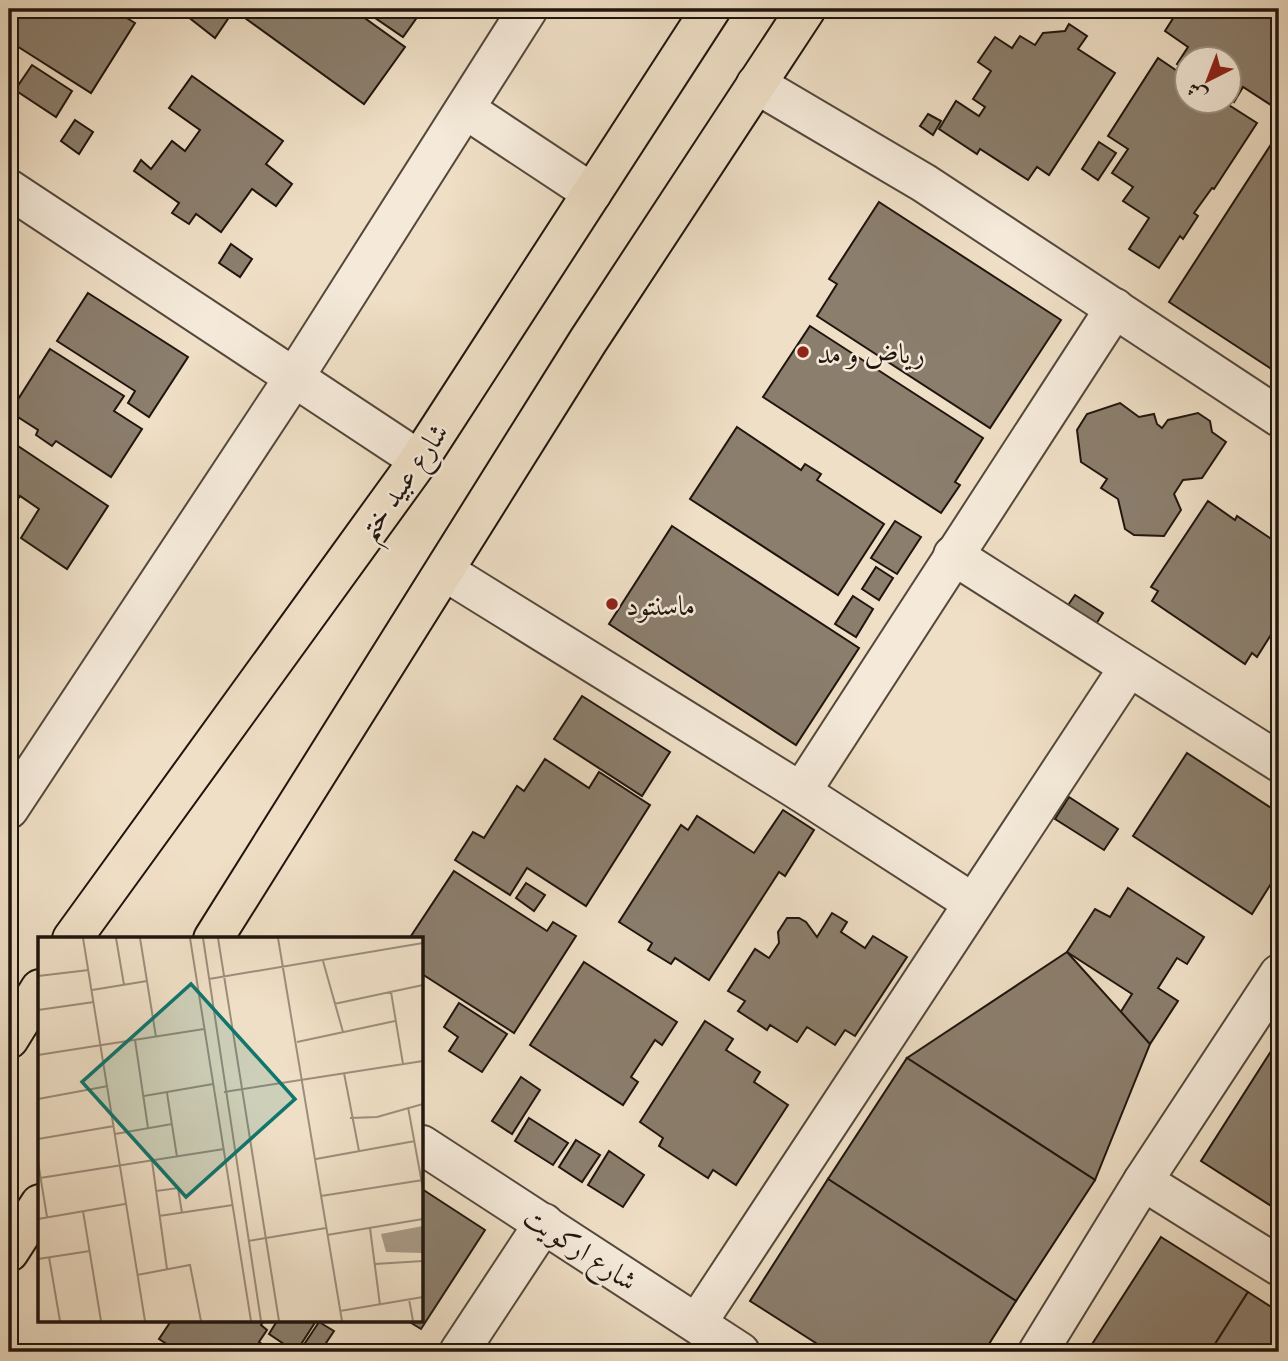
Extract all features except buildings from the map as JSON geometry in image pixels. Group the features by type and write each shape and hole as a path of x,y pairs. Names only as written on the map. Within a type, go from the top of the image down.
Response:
{"main road":[{"name":"شارع عبيد ختم","path":"73,937 419,460 711,9"},
{"path":"214,937 446,572 588,341 806,9"},
{"path":"9,1039 38,992"},
{"path":"9,1252 38,1207"}],"street":[{"path":"9,809 295,376 528,9"},
{"path":"756,84 924,183 1279,417"},
{"path":"464,109 592,193"},
{"path":"9,189 419,460"},
{"path":"801,792 1115,308"},
{"path":"953,555 1279,762"},
{"path":"446,572 801,792 973,903"},
{"path":"697,1323 1129,667"},
{"path":"1038,1352 1143,1181 1279,974"},
{"name":"شارع اركويت","path":"424,1146 740,1352"},
{"path":"1143,1181 1279,1266"},
{"path":"459,1352 544,1223"}],"place":[{"name":"رياض و مد","path":"803,352"},
{"name":"ماسنتود","path":"612,604"}]}
